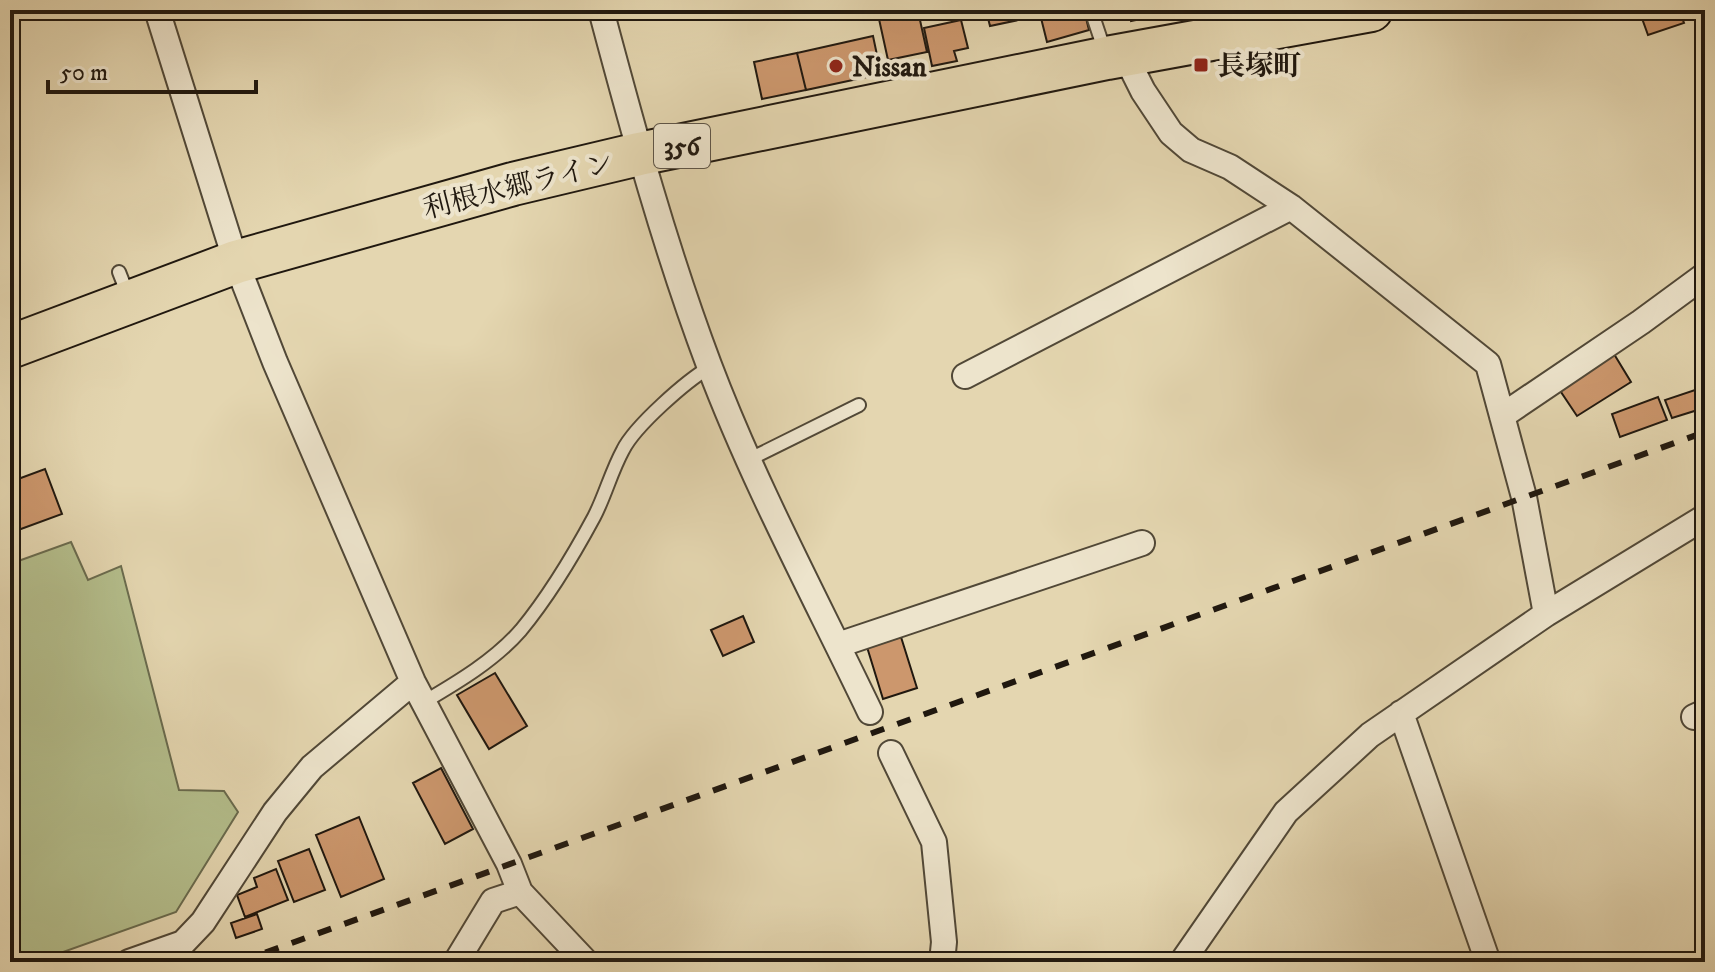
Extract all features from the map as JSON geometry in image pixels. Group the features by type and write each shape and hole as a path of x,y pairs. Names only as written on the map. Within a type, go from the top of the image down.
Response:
{"highway":[{"name":"利根水郷ライン","path":"10,347 125,287 236,262 513,184 639,154 1322,15 1371,10"}],"street":[{"path":"601,10 668,250 710,367 748,460 870,712"},
{"path":"160,11 236,262 275,362 419,692 509,864 520,892 586,962"},
{"path":"1116,57 1171,133 1191,150 1230,167 1291,207 1488,364 1524,497 1546,614"},
{"path":"965,376 1291,207"},
{"path":"1502,416 1705,275"},
{"path":"1182,962 1286,812 1370,735 1546,614 1705,517"},
{"path":"838,645 1142,543"},
{"path":"129,962 183,943 203,922 275,812 312,767 419,692"},
{"path":"1401,713 1488,962"},
{"path":"891,753 934,842 944,942 942,962"},
{"path":"457,961 493,901 520,892"}],"lane":[{"path":"1091,10 1116,57"},
{"path":"419,692 462,680 520,631 553,586 595,515 632,435 697,374 710,367"},
{"path":"748,460 859,405"}],"green space":[{"path":"71,542 88,580 121,566 179,790 224,791 238,812 176,912 35,962 10,962 10,564"}],"building":[{"path":"986,10 1026,10 1028,18 990,26"},
{"path":"1039,10 1084,10 1089,30 1047,42"},
{"path":"1128,10 1183,10 1131,21"},
{"path":"1639,10 1679,10 1684,23 1648,35"},
{"path":"918,11 927,52 888,60 879,19"},
{"path":"961,20 968,48 954,51 957,61 932,66 924,28"},
{"path":"873,36 881,74 806,90 797,53"},
{"path":"797,53 806,90 762,99 754,62"},
{"path":"1614,354 1631,382 1577,416 1559,389"},
{"path":"1698,389 1704,408 1672,418 1665,400"},
{"path":"1658,397 1667,420 1620,437 1612,414"},
{"path":"45,469 62,514 10,533 10,482"},
{"path":"743,616 754,642 723,656 711,630"},
{"path":"901,637 917,688 883,699 867,647"},
{"path":"495,673 527,726 489,749 457,695"},
{"path":"441,768 473,829 445,844 413,783"},
{"path":"359,817 384,879 341,897 316,835"},
{"path":"309,849 325,890 294,902 278,861"},
{"path":"276,869 288,900 245,917 237,895 257,887 254,878"},
{"path":"257,914 262,929 236,938 231,923"}],"railway":[{"path":"239,962 1705,432"}],"place":[{"name":"長塚町","path":"1201,65"},
{"name":"Nissan","path":"836,66"}]}
